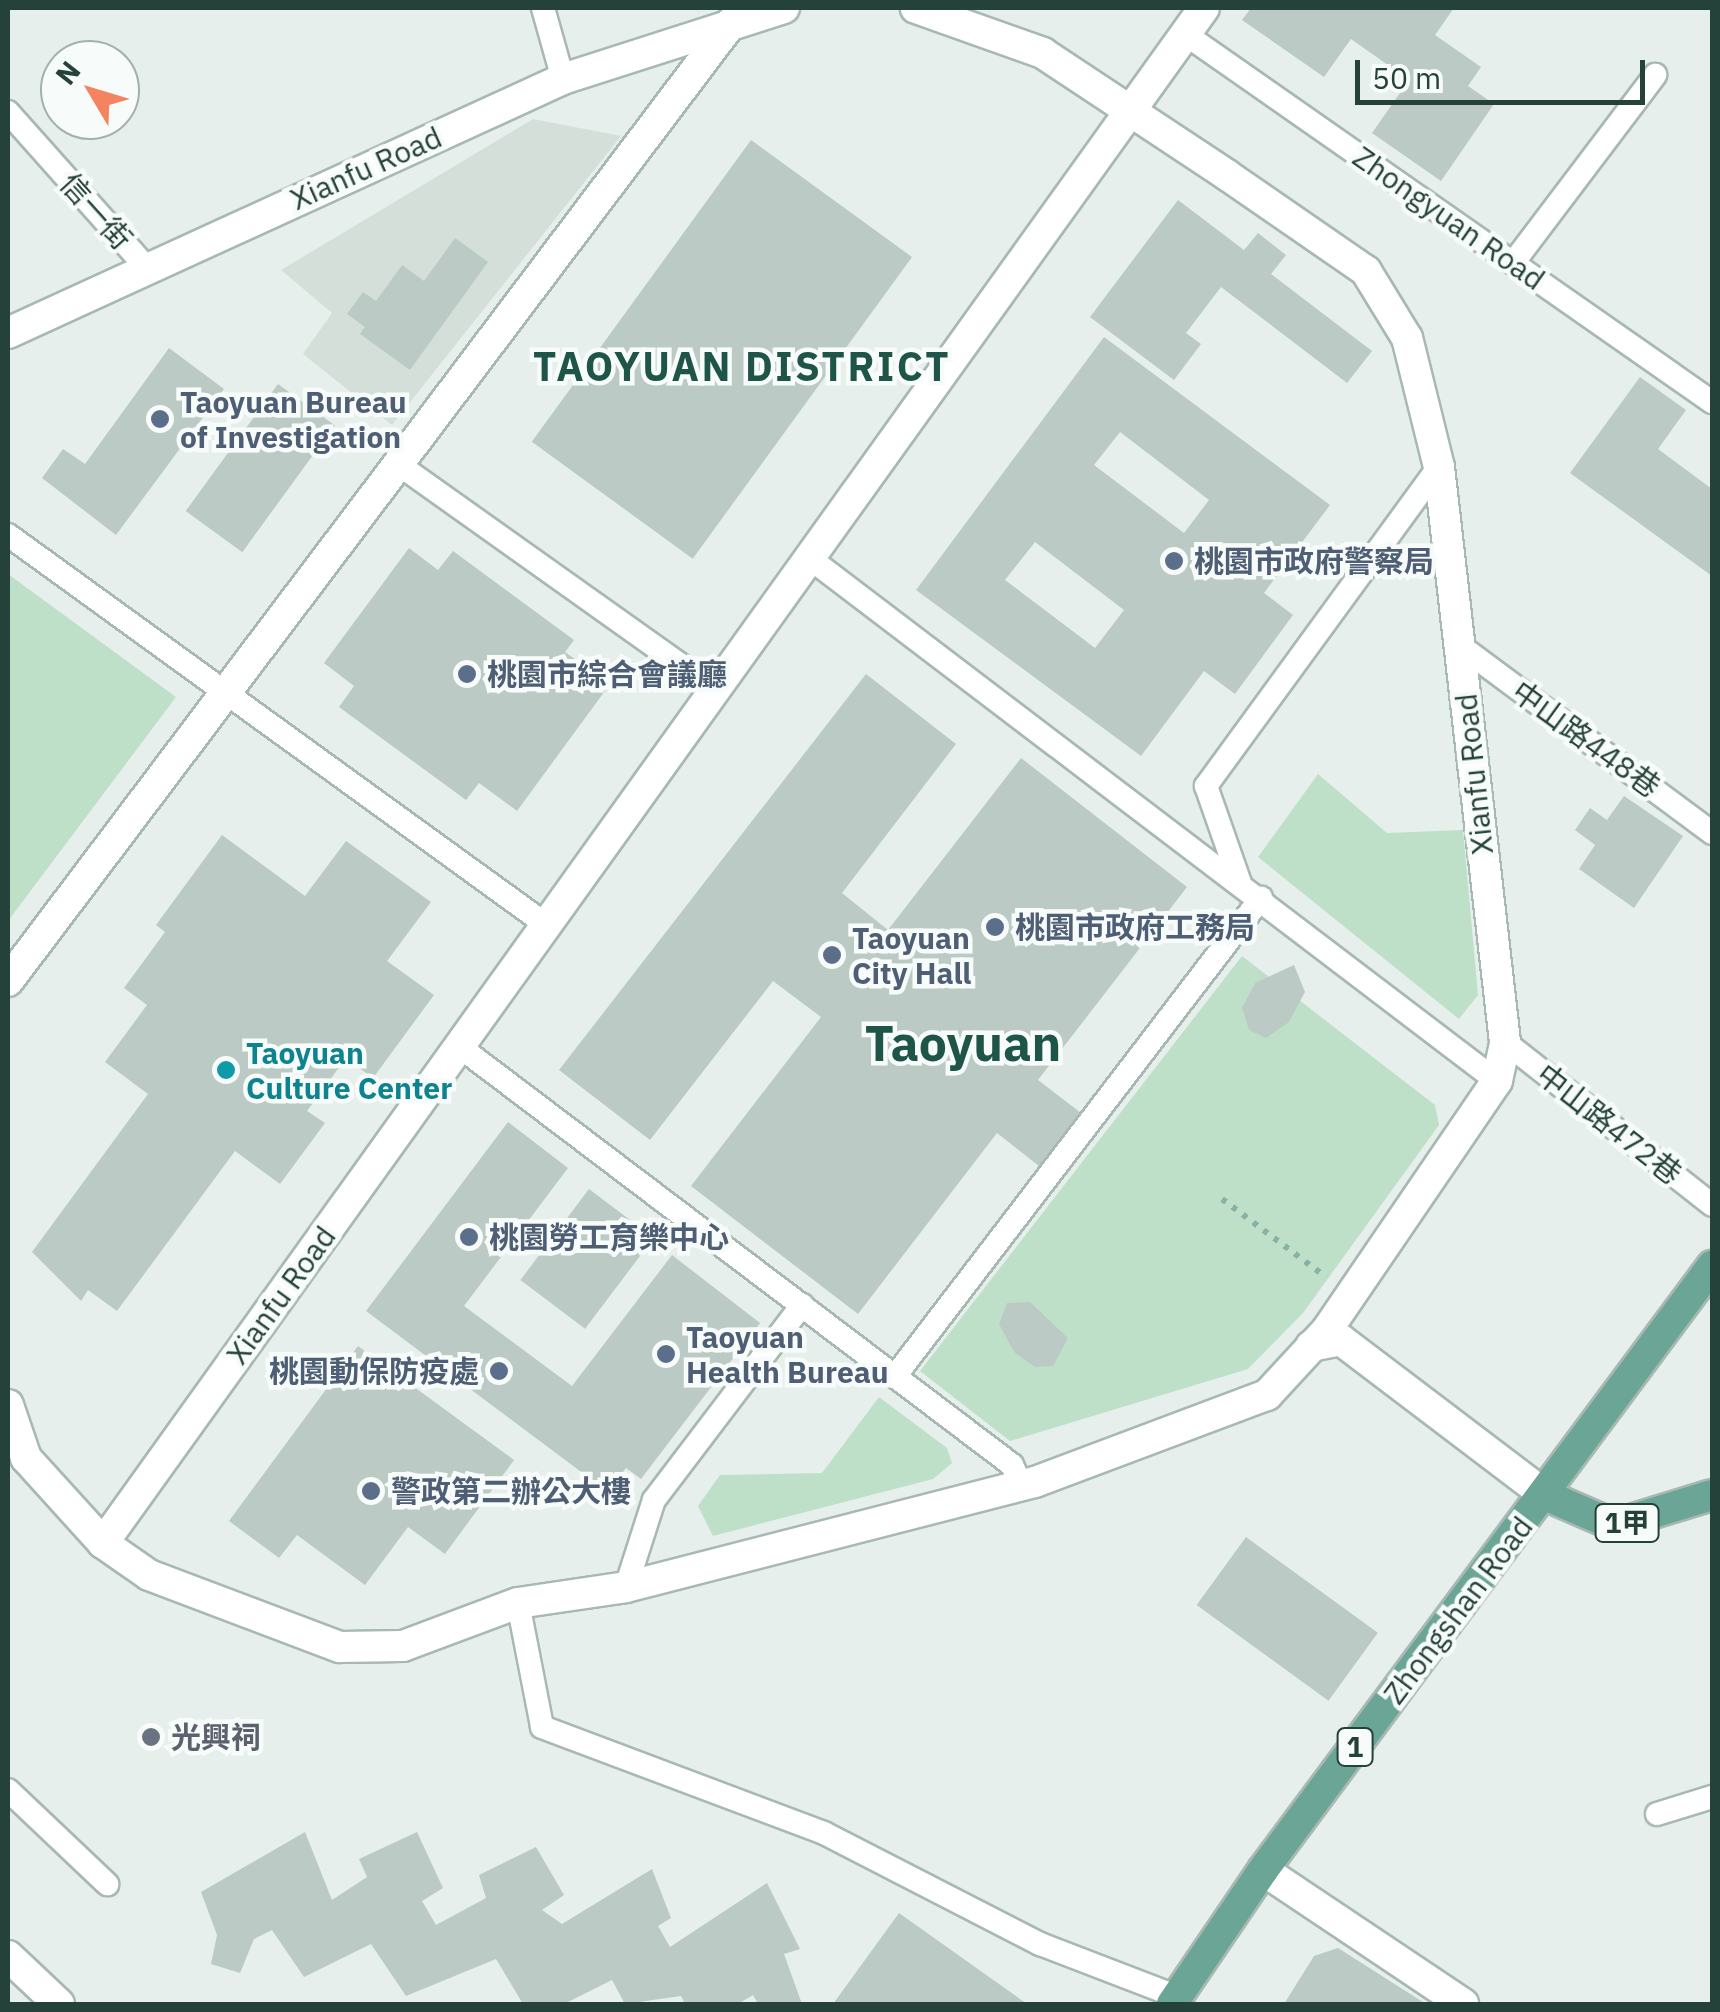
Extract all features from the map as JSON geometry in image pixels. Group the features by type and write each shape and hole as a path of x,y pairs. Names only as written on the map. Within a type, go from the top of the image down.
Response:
{"main road":[{"name":"Zhongshan Road","path":"1175,2001 1263,1870 1712,1266"},
{"name":"1甲","path":"1544,1495 1614,1525 1712,1495"}],"street":[{"name":"Xianfu Road","path":"8,334 145,266 563,80 784,8"},
{"name":"Xianfu Road","path":"8,1404 15,1453 102,1542 149,1575 340,1647 403,1646 518,1603 626,1587 1022,1486 1267,1395 1332,1320 1497,1080 1505,1042 1439,466 1407,338 1366,270 1130,110 1042,53 916,8"},
{"name":"Xianfu Road","path":"102,1542 718,691 1204,8"},
{"path":"8,981 732,22"},
{"path":"1332,1320 1544,1495"},
{"path":"1263,1870 1463,2004"},
{"path":"8,1956 59,2004"}],"lane":[{"path":"543,8 563,80"},
{"name":"Zhongyuan Road","path":"1185,34 1712,402"},
{"path":"1514,263 1655,75"},
{"name":"信一街","path":"8,112 145,266"},
{"path":"398,464 718,691"},
{"path":"1240,882 1206,786 1439,466"},
{"path":"8,535 548,926"},
{"path":"812,560 1497,1080"},
{"name":"中山路448巷","path":"1459,645 1712,833"},
{"path":"896,1375 1261,898"},
{"name":"中山路472巷","path":"1505,1042 1712,1205"},
{"path":"460,1048 1012,1465 1022,1486"},
{"path":"626,1587 654,1500 802,1305"},
{"path":"518,1603 542,1727 824,1833 1040,1944 1175,2001"},
{"path":"8,1790 107,1884"},
{"path":"1658,1814 1712,1798"}],"path":[{"path":"1222,1199 1332,1320"}],"shaded area":[{"path":"533,119 621,136 392,425 303,354 332,313 281,270"}],"green space":[{"path":"8,574 176,697 8,921"},
{"path":"1318,774 1387,833 1463,830 1478,995 1459,1019 1258,857"},
{"path":"1242,956 1435,1105 1439,1125 1303,1313 1248,1369 1010,1441 920,1371"},
{"path":"879,1397 947,1448 952,1463 933,1479 713,1536 698,1506 720,1475 822,1473"}],"building":[{"path":"1251,8 1454,8 1435,35 1481,67 1468,86 1494,104 1441,181 1372,133 1409,80 1351,39 1324,77 1242,20"},
{"path":"751,140 912,257 693,559 532,442"},
{"path":"1178,200 1244,250 1258,233 1286,255 1271,274 1372,351 1347,383 1221,287 1186,333 1201,344 1174,380 1090,317"},
{"path":"455,238 488,262 410,370 360,334 365,327 347,314 363,292 376,301 402,265 424,281"},
{"name":"桃園市政府警察局","path":"1104,337 1330,505 1264,593 1293,615 1235,694 1204,671 1141,756 916,590","holes":["1120,432 1209,500 1184,533 1094,465","1035,542 1124,610 1095,648 1005,580"]},
{"name":"Taoyuan Bureau of Investigation","path":"169,348 224,389 116,535 42,478 63,449 85,464"},
{"path":"1640,377 1686,410 1658,449 1712,489 1712,576 1570,473"},
{"path":"278,384 335,425 242,552 186,511"},
{"name":"桃園市綜合會議廳","path":"409,548 438,570 453,551 574,640 565,652 610,684 517,811 479,783 466,800 339,707 354,686 324,663"},
{"path":"866,674 956,744 842,893 888,930 1021,758 1187,887 1038,1080 1081,1113 1039,1166 997,1133 858,1314 691,1186 821,1017 773,981 650,1140 559,1070"},
{"path":"1624,796 1683,836 1634,908 1579,869 1595,845 1575,830 1590,808 1607,820"},
{"name":"Taoyuan Culture Center","path":"222,835 305,896 346,841 431,902 387,961 434,995 373,1078 346,1058 307,1111 325,1123 280,1184 235,1151 117,1311 88,1290 81,1301 32,1252 148,1094 105,1062 147,1005 124,988 165,932 156,925"},
{"path":"1294,965 1305,992 1289,1022 1266,1038 1249,1030 1242,1008 1255,983"},
{"path":"508,1122 568,1168 464,1306 572,1386 672,1255 760,1323 641,1479 626,1468 608,1492 366,1311"},
{"path":"589,1189 654,1238 585,1329 520,1280"},
{"path":"1030,1302 1068,1338 1053,1366 1035,1367 1014,1352 999,1324 1007,1303"},
{"name":"警政第二辦公大樓","path":"358,1346 514,1460 445,1554 408,1527 365,1585 297,1535 279,1558 229,1521"},
{"path":"1246,1537 1378,1633 1328,1701 1197,1605"},
{"path":"305,1832 332,1900 367,1877 359,1859 417,1832 443,1888 422,1901 436,1925 486,1898 479,1875 536,1847 564,1895 542,1910 562,1924 652,1869 671,1918 658,1926 670,1947 767,1883 800,1949 784,1954 802,2004 758,2004 753,1995 738,2004 685,2004 681,1996 625,2004 612,1980 564,2004 523,2004 496,1959 406,1996 371,1944 304,1977 272,1930 254,1939 240,1973 211,1964 217,1935 201,1892"},
{"path":"899,1913 1027,2004 833,2004"},
{"path":"1338,1948 1426,2004 1284,2004 1314,1956"}],"place":[{"name":"Taoyuan Bureau of Investigation","path":"160,419"},
{"name":"桃園市政府警察局","path":"1174,561"},
{"name":"桃園市綜合會議廳","path":"467,674"},
{"name":"桃園市政府工務局","path":"995,927"},
{"name":"Taoyuan City Hall","path":"832,955"},
{"name":"Taoyuan Culture Center","path":"226,1070"},
{"name":"桃園勞工育樂中心","path":"469,1237"},
{"name":"Taoyuan Health Bureau","path":"666,1354"},
{"name":"桃園動保防疫處","path":"499,1371"},
{"name":"警政第二辦公大樓","path":"371,1491"},
{"name":"光興祠","path":"151,1737"}],"district":[{"name":"TAOYUAN DISTRICT","path":"742,366"},
{"name":"Taoyuan","path":"963,1043"}]}
